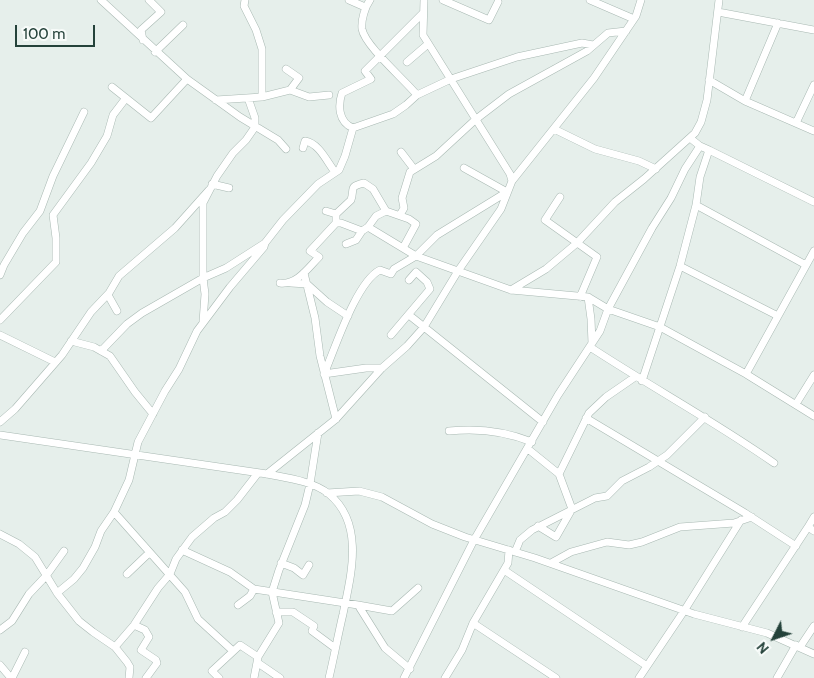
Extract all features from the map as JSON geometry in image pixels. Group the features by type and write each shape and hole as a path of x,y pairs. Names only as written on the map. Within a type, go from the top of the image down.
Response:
{"street":[{"path":"100,0 186,79 255,127 278,140 286,149"},
{"path":"143,40 141,30 161,12 149,0"},
{"path":"246,0 244,6 256,30 262,49 262,97"},
{"path":"349,0 365,7"},
{"path":"370,0 365,7 362,29 368,42 417,95"},
{"path":"424,0 423,35 510,174 512,181"},
{"path":"443,0 489,20 498,2"},
{"path":"590,0 634,19"},
{"path":"267,474 336,419 382,368 407,346 425,326 501,208 512,181 594,78 634,19 641,0"},
{"path":"511,290 546,269 577,243 615,202 656,169 690,138 701,122 707,100 719,0"},
{"path":"718,12 814,30"},
{"path":"352,128 342,118 338,103 342,93 370,78 365,71 423,13"},
{"path":"745,100 778,22"},
{"path":"156,52 183,25"},
{"path":"400,215 404,208 402,198 410,172 436,156 475,120 509,94 587,51 608,33 626,32"},
{"path":"352,128 393,114 417,95 451,79 517,56 582,43 593,45"},
{"path":"407,62 428,44"},
{"path":"286,69 299,78 290,90"},
{"path":"112,87 151,118 186,79"},
{"path":"709,80 745,100 814,131"},
{"path":"796,123 814,85"},
{"path":"216,100 262,97 290,90 309,97 329,95"},
{"path":"0,320 56,262 56,238 53,215 91,163 107,136 113,115 126,98"},
{"path":"0,422 15,409 55,362 72,341 91,312 108,295 119,276 182,221 211,187 233,153 246,140 255,127 255,118 248,98"},
{"path":"0,275 23,234 40,211 53,176 84,112"},
{"path":"101,350 127,324 142,313 203,278 226,268 265,243 283,220 318,184 339,170 352,128"},
{"path":"554,129 595,149 639,161 656,169"},
{"path":"690,138 700,146 814,202"},
{"path":"303,148 305,141 310,142 318,149 335,172"},
{"path":"404,678 474,540 543,422 600,331 608,309 685,169 700,146"},
{"path":"559,474 589,413 606,397 638,379 660,327 680,266 696,205 700,177 709,150"},
{"path":"401,152 414,169"},
{"path":"464,168 507,192"},
{"path":"290,283 304,273 319,257 310,251 336,223 336,214 351,200 353,186 364,183 373,190 386,211 396,216 400,215 416,224 403,248"},
{"path":"211,187 229,188"},
{"path":"203,322 204,203 211,187"},
{"path":"324,374 348,316 359,294 373,274 380,270 390,274 394,269 416,256 437,235 507,192"},
{"path":"560,197 545,220 597,257 580,297"},
{"path":"696,205 806,265"},
{"path":"326,211 336,214"},
{"path":"346,244 356,240 376,216 386,211"},
{"path":"336,223 365,229 416,256 511,290 588,297 608,309 660,327 746,374 814,416"},
{"path":"57,592 74,579 95,548 106,521 114,512 129,480 138,442 179,369 197,331 230,287 264,248 265,243"},
{"path":"746,374 814,251"},
{"path":"680,266 778,316"},
{"path":"390,335 430,289 427,282 416,272 409,280"},
{"path":"304,273 324,374 336,419"},
{"path":"280,283 307,284 327,302 348,316"},
{"path":"108,295 116,310"},
{"path":"588,297 591,318 591,345"},
{"path":"409,315 543,422"},
{"path":"0,335 55,362"},
{"path":"72,341 101,350 110,356 153,414"},
{"path":"591,345 638,379 705,417 774,463"},
{"path":"324,374 366,368 382,368"},
{"path":"796,404 814,375"},
{"path":"447,677 462,650 473,623 508,563 512,551 520,540 538,526 595,498 607,496 622,481 667,455 705,417"},
{"path":"586,418 749,515 796,546"},
{"path":"449,431 496,431 532,442"},
{"path":"254,678 258,660 279,623 272,592 304,505 310,484 318,433"},
{"path":"0,435 267,474 310,484 327,493 342,511 351,530 353,550 351,577 329,678"},
{"path":"528,449 559,474 572,509"},
{"path":"115,647 134,625 158,588 170,574 176,559 192,537 214,518 225,512 258,473"},
{"path":"327,493 359,491 382,497 432,524 474,540 551,564 684,611 767,633 814,654"},
{"path":"538,526 556,537 572,509"},
{"path":"114,512 185,592 198,619 233,652"},
{"path":"551,564 571,552 607,542 629,545 680,527 716,525 740,521 749,515"},
{"path":"742,627 796,546 811,529 814,517"},
{"path":"640,678 740,521"},
{"path":"0,534 18,544 35,557 57,592 80,621 115,647 130,667 128,678"},
{"path":"182,550 230,572 254,589 272,592 345,602 392,611 418,588"},
{"path":"0,630 12,621 29,594 46,576 64,551"},
{"path":"127,574 149,552"},
{"path":"281,564 294,568 303,575 309,565"},
{"path":"504,570 647,666"},
{"path":"238,605 250,596 254,589"},
{"path":"358,605 385,648 410,669"},
{"path":"276,612 293,612 314,626 312,631 336,648"},
{"path":"473,623 556,678"},
{"path":"134,625 145,630 149,636 142,650 156,660 157,663 146,678"},
{"path":"777,678 814,626"},
{"path":"219,678 212,671 240,646 280,678"},
{"path":"0,665 12,678 25,652"}]}
